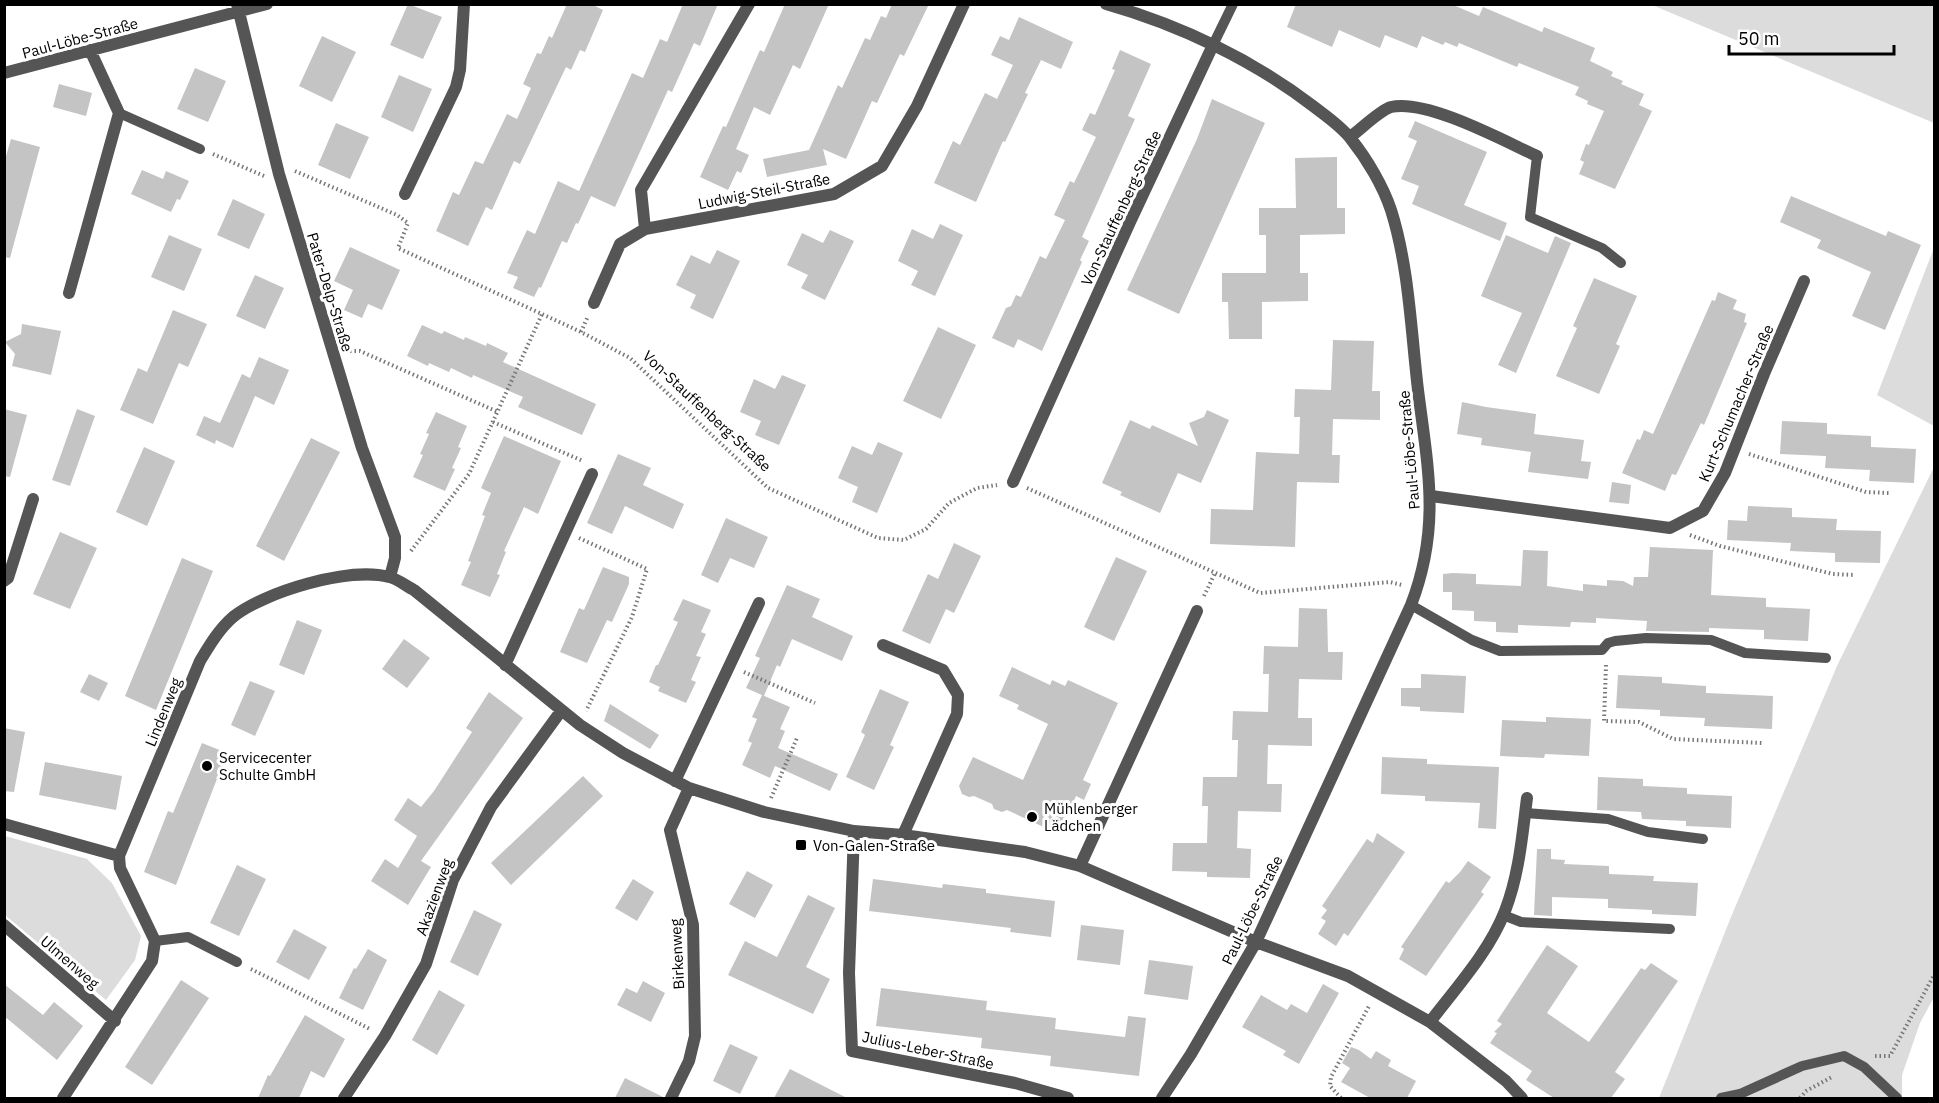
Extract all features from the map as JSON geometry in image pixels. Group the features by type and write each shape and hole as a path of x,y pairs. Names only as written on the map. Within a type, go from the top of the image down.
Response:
{"street":[{"name":"Paul-Löbe-Straße","path":"4,73 237,8 267,4"},
{"path":"405,194 456,87 460,70 464,4"},
{"path":"645,229 641,190 749,4"},
{"name":"Ludwig-Steil-Straße","path":"594,303 620,244 645,229 834,195 882,166 917,106 964,4"},
{"name":"Paul-Löbe-Straße","path":"1106,4 1213,45 1283,83 1350,137 1369,164 1390,209 1403,265 1431,496 1425,561 1411,605 1256,942 1191,1054 1162,1098"},
{"name":"Pater-Delp-Straße","path":"237,8 279,174 359,437 395,537 395,558 390,577"},
{"name":"Von-Stauffenberg-Straße","path":"1013,482 1213,45"},
{"path":"69,293 119,113 90,50"},
{"path":"1350,137 1388,107 1411,105 1436,111 1537,156"},
{"name":"Kurt-Schumacher-Straße","path":"1670,528 1703,511 1725,473 1804,281"},
{"path":"505,665 592,474"},
{"path":"1431,496 1670,528"},
{"path":"4,581 8,578 33,499"},
{"name":"Lindenweg","path":"119,856 200,661 213,640 232,618 259,600 288,589 331,579 367,574 390,577 433,604 561,711"},
{"path":"675,781 759,603"},
{"path":"1080,866 1197,611"},
{"path":"883,645 943,670 958,695 957,714 903,835"},
{"path":"561,711 623,753 689,788 764,812 854,831 903,835 1025,852 1080,866 1256,942 1348,976 1430,1022 1506,1081 1522,1098"},
{"name":"Akazienweg","path":"344,1098 385,1036 426,964 453,880 491,807 561,711"},
{"name":"Birkenweg","path":"671,1098 689,1061 696,1036 693,925 670,830 689,788"},
{"path":"1430,1022 1486,946 1503,915 1516,874 1527,798"},
{"path":"4,824 119,856 120,868 155,941 152,962 63,1098"},
{"name":"Julius-Leber-Straße","path":"854,831 849,973 852,1052 1015,1083 1068,1098"},
{"name":"Ulmenweg","path":"4,925 115,1021"}],"lane":[{"path":"1213,45 1233,4"},
{"path":"119,113 200,149"},
{"path":"1537,156 1530,217 1602,248 1621,262"},
{"path":"1411,605 1472,640 1500,651 1602,650 1616,640 1700,639 1712,640 1745,653 1827,658"},
{"path":"1525,813 1608,819 1648,832 1703,839"},
{"path":"1503,915 1521,922 1670,929"},
{"path":"155,941 188,938 237,962"},
{"path":"1721,1098 1740,1094 1802,1066 1844,1056 1864,1067 1897,1098"}],"path":[{"path":"200,149 264,176 279,174"},
{"name":"Von-Stauffenberg-Straße","path":"293,171 397,216 408,223 398,248 542,314 630,358 768,488 878,538 904,540 926,530 949,503 976,488"},
{"path":"390,577 469,474 542,314"},
{"path":"346,352 360,351 498,412"},
{"path":"493,422 586,462 592,474"},
{"path":"1735,448 1866,492 1889,493"},
{"path":"1013,482 1260,593 1390,582 1417,589"},
{"path":"1670,528 1720,546 1833,574 1855,575"},
{"path":"566,533 647,569 633,617 580,725"},
{"path":"1197,611 1215,573"},
{"path":"1602,650 1606,662 1604,721 1639,722 1673,739 1762,743"},
{"path":"730,665 815,703"},
{"path":"764,812 797,738"},
{"path":"237,962 385,1036"},
{"path":"1844,1056 1890,1056 1935,975"},
{"path":"1341,1098 1330,1086 1331,1077 1377,992"},
{"path":"1800,1098 1806,1091 1834,1076"}],"shaded area":[{"path":"1652,5 1934,5 1934,123"},
{"path":"1934,248 1934,426 1877,395"},
{"path":"1934,467 1934,997 1920,1023 1902,1075 1902,1098 1659,1098 1731,917 1837,666"},
{"path":"5,836 87,859 112,883 141,936 135,960 106,1000 5,915"}],"building":[{"path":"408,4 442,17 423,59 390,45"},
{"path":"567,4 591,4 603,10 585,52 580,50 571,70 566,67 520,164 514,161 492,210 486,207 468,246 436,231 453,192 459,195 475,161 483,164 507,114 517,119 531,88 523,84 537,53 541,54 549,36 552,38"},
{"path":"683,4 718,4 700,46 694,43 672,92 668,90 615,207 591,196 567,243 562,241 541,288 539,287 534,297 513,288 518,277 507,273 527,230 535,234 558,181 579,191 632,73 643,78 660,39 667,42"},
{"path":"785,4 829,4 800,69 793,65 770,115 754,107 736,149 749,155 741,173 737,171 728,190 700,177 723,126 726,127 760,50 764,52"},
{"path":"892,4 929,4 904,56 900,54 877,103 872,101 846,159 823,149 827,165 767,177 763,159 809,150 838,85 842,88 865,38 870,40 881,16 886,18"},
{"path":"1296,4 1451,4 1479,16 1483,7 1542,32 1544,27 1595,48 1590,61 1613,72 1611,76 1623,81 1621,84 1644,94 1639,105 1652,111 1615,189 1579,174 1584,162 1580,160 1586,144 1589,145 1604,111 1587,104 1588,101 1575,95 1579,87 1519,63 1517,67 1459,43 1457,47 1445,42 1443,45 1422,36 1417,48 1385,35 1380,48 1339,30 1332,47 1287,27"},
{"path":"1019,17 1073,42 1061,69 1041,60 1025,93 1028,94 1005,142 1003,141 976,202 934,183 953,141 960,145 985,93 997,99 1013,65 991,55 1000,36 1009,40"},
{"path":"322,36 356,52 332,102 299,86"},
{"path":"1120,50 1151,64 1128,116 1135,119 1082,237 1089,241 1080,260 1082,262 1042,351 1018,339 1014,348 992,338 1006,308 1011,306 1016,295 1021,297 1040,256 1046,259 1065,220 1054,215 1070,181 1074,183 1096,137 1082,130 1090,113 1095,115 1115,70 1112,69"},
{"path":"195,68 226,81 208,122 177,109"},
{"path":"399,75 432,89 413,132 381,117"},
{"path":"59,84 92,93 86,116 53,107"},
{"path":"1212,99 1265,123 1179,314 1127,290 1197,139"},
{"path":"1415,121 1487,152 1464,205 1507,223 1500,241 1412,204 1419,186 1401,179 1417,141 1408,137"},
{"path":"336,123 369,137 350,179 318,165"},
{"path":"11,139 40,147 10,258 4,257 4,163"},
{"path":"1337,157 1337,208 1345,208 1345,234 1300,235 1300,273 1308,273 1308,301 1262,302 1262,339 1229,339 1228,302 1222,302 1222,273 1266,273 1266,235 1259,235 1259,208 1296,208 1295,158"},
{"path":"142,170 163,179 166,171 189,181 171,212 131,194"},
{"path":"1791,196 1886,236 1888,231 1921,245 1885,330 1852,316 1871,272 1817,248 1821,240 1780,222"},
{"path":"233,199 265,214 249,249 217,235"},
{"path":"940,224 963,235 935,296 911,285 918,271 898,261 912,229 933,239"},
{"path":"830,230 854,241 825,300 801,288 808,275 787,265 802,233 823,243"},
{"path":"169,235 202,249 184,291 151,277"},
{"path":"1506,235 1548,253 1555,236 1571,243 1516,373 1498,365 1522,313 1481,296"},
{"path":"350,247 400,270 382,310 368,304 362,318 344,310 353,290 334,281"},
{"path":"717,250 740,261 713,319 690,308 696,295 676,285 691,255 710,264"},
{"path":"255,275 284,288 265,329 236,316"},
{"path":"1594,278 1637,296 1616,344 1620,346 1599,394 1556,376 1577,328 1573,326"},
{"path":"1718,292 1737,300 1733,309 1746,314 1744,322 1747,323 1704,425 1701,423 1676,475 1672,474 1665,491 1622,473 1637,439 1640,440 1644,430 1653,434 1712,300 1715,301"},
{"path":"173,310 207,324 188,367 179,363 153,424 120,410 138,368 147,372"},
{"path":"22,324 61,331 51,375 12,366 15,354 5,342 21,334"},
{"path":"422,325 442,334 444,331 464,340 465,337 486,346 487,343 508,353 503,362 596,404 582,435 518,407 523,397 473,375 472,378 451,368 449,372 429,363 428,366 407,356"},
{"path":"938,327 976,345 941,419 903,401"},
{"path":"1333,340 1374,341 1372,391 1380,391 1380,420 1333,419 1332,455 1340,455 1339,483 1297,482 1295,547 1210,544 1211,509 1253,510 1256,452 1299,454 1300,417 1294,417 1295,389 1331,390"},
{"path":"259,357 289,370 274,405 255,396 233,448 216,440 215,444 196,435 204,416 220,423 242,374 250,378"},
{"path":"782,375 806,385 779,445 755,435 761,421 740,412 754,379 775,389"},
{"path":"1462,402 1536,414 1534,434 1584,440 1581,461 1591,462 1588,479 1528,472 1531,452 1481,445 1482,438 1457,434"},
{"path":"4,409 27,415 10,477 4,476"},
{"path":"77,409 95,416 70,486 52,480"},
{"path":"1207,410 1229,420 1201,483 1178,473 1160,513 1120,495 1122,492 1102,483 1130,420 1150,429 1152,425 1198,446 1189,423 1204,417"},
{"path":"436,412 467,426 452,468 455,469 445,491 413,477 423,455 420,454 429,434 426,433"},
{"path":"1782,421 1827,423 1827,434 1871,436 1871,447 1916,449 1914,483 1869,481 1870,470 1825,468 1826,456 1780,454"},
{"path":"504,436 561,461 538,514 524,507 504,551 506,552 497,574 500,575 490,597 461,585 471,562 468,561 491,493 481,488"},
{"path":"311,438 340,452 284,561 256,546"},
{"path":"878,442 903,453 877,513 852,502 858,487 838,478 852,446 872,455"},
{"path":"144,447 175,461 147,526 116,512"},
{"path":"618,454 651,468 643,485 684,504 673,529 625,506 612,534 587,523"},
{"path":"1612,482 1631,485 1629,504 1609,502"},
{"path":"1748,506 1792,508 1792,517 1837,519 1836,530 1881,531 1880,563 1835,562 1835,553 1790,551 1791,543 1727,540 1728,520 1747,521"},
{"path":"726,518 768,537 754,568 730,558 718,583 701,575"},
{"path":"60,532 97,548 70,609 33,594"},
{"path":"954,543 981,556 954,613 946,609 930,644 902,631 928,574 938,579"},
{"path":"1650,547 1713,550 1711,595 1766,598 1766,607 1810,609 1808,641 1764,639 1764,630 1709,628 1709,632 1646,631 1647,621 1596,618 1596,623 1571,622 1570,627 1518,625 1518,633 1496,632 1496,622 1474,621 1474,611 1452,610 1452,592 1443,592 1443,574 1453,573 1476,574 1476,584 1521,586 1523,550 1548,551 1547,586 1583,591 1583,584 1607,586 1607,580 1623,581 1633,586 1634,577 1648,577"},
{"path":"1116,557 1147,571 1114,641 1084,627"},
{"path":"182,558 213,571 156,710 125,696"},
{"path":"603,567 629,577 629,584 612,622 607,620 587,663 560,652 579,608 584,610"},
{"path":"787,585 820,599 812,617 853,636 842,661 792,639 780,667 777,665 764,696 746,688 760,658 755,656"},
{"path":"683,599 711,610 701,632 706,634 696,656 701,657 691,680 696,682 686,703 658,691 660,687 649,682 678,622 673,620"},
{"path":"1299,608 1327,609 1328,652 1343,652 1342,680 1299,679 1298,718 1312,718 1312,746 1268,745 1267,784 1282,784 1281,812 1238,811 1237,848 1251,849 1250,878 1207,877 1207,872 1172,871 1173,843 1207,843 1208,806 1202,806 1203,777 1237,777 1238,740 1232,740 1233,711 1268,712 1269,674 1263,674 1264,646 1298,647"},
{"path":"297,620 322,630 304,675 279,665"},
{"path":"404,639 430,658 407,688 382,669"},
{"path":"1012,667 1050,685 1052,680 1065,686 1068,680 1118,703 1083,780 1091,784 1084,800 1076,796 1059,834 1007,810 1002,812 994,809 992,804 974,796 969,797 962,794 959,786 973,757 1023,780 1048,724 1017,709 1019,705 999,696"},
{"path":"89,674 108,683 99,701 80,692"},
{"path":"1421,674 1466,676 1464,713 1420,711 1420,707 1401,706 1401,688 1421,688"},
{"path":"1618,675 1662,677 1662,683 1706,686 1706,693 1773,696 1772,729 1704,726 1705,718 1660,716 1660,710 1616,708"},
{"path":"250,681 275,691 255,736 231,725"},
{"path":"880,689 909,702 890,745 894,747 874,790 846,777 865,735 861,732"},
{"path":"489,692 523,718 421,861 431,867 408,905 371,881 385,859 398,868 417,836 394,820 408,798 421,807 434,791 472,732 466,728"},
{"path":"762,695 790,707 780,729 785,731 778,748 838,774 830,791 775,766 770,778 742,765 752,743 748,741 757,719 752,717"},
{"path":"610,704 659,735 650,749 604,721"},
{"path":"1546,717 1591,719 1589,756 1545,754 1544,758 1500,756 1502,720 1546,722"},
{"path":"4,728 25,732 14,792 4,791"},
{"path":"202,743 227,753 176,885 144,872 168,811 173,813"},
{"path":"1382,757 1427,759 1427,764 1499,767 1496,829 1478,828 1480,803 1425,801 1425,796 1381,794"},
{"path":"45,762 122,776 116,810 39,795"},
{"path":"583,776 603,796 511,885 491,863"},
{"path":"1598,777 1643,779 1643,786 1687,788 1687,794 1732,796 1731,828 1686,826 1686,821 1642,819 1641,812 1597,810"},
{"path":"1377,833 1405,852 1348,936 1344,933 1336,946 1318,934 1326,921 1321,918 1327,910 1322,906 1367,839 1373,843"},
{"path":"1537,849 1551,849 1551,859 1565,860 1564,864 1609,866 1609,874 1654,876 1653,881 1698,883 1696,916 1652,914 1652,910 1608,908 1608,899 1552,897 1552,916 1534,915"},
{"path":"1468,861 1491,877 1481,892 1484,894 1426,976 1399,959 1404,949 1401,947 1446,881 1449,883"},
{"path":"237,865 266,879 239,936 210,923"},
{"path":"747,871 773,885 755,918 729,904"},
{"path":"633,879 654,892 637,921 615,908"},
{"path":"873,879 942,888 943,884 986,889 986,893 1055,901 1051,937 1010,932 1011,928 869,911"},
{"path":"808,895 835,908 806,967 830,979 813,1014 728,975 745,941 777,957"},
{"path":"474,910 502,924 478,976 450,962"},
{"path":"1081,925 1124,930 1120,965 1077,960"},
{"path":"294,929 327,947 309,980 276,962"},
{"path":"1547,945 1578,966 1547,1013 1589,1042 1641,968 1645,970 1651,963 1678,981 1615,1072 1625,1079 1611,1098 1554,1098 1526,1080 1532,1071 1490,1043 1497,1033 1494,1032 1502,1024 1497,1021"},
{"path":"368,949 387,960 363,1010 339,998 354,968 356,969"},
{"path":"1149,960 1193,966 1188,1000 1144,994"},
{"path":"181,980 209,998 152,1085 125,1067"},
{"path":"643,981 665,993 651,1022 617,1005 626,988 637,993"},
{"path":"4,984 43,1015 54,1002 83,1026 57,1060 4,1016"},
{"path":"1323,984 1339,993 1299,1064 1283,1055 1286,1051 1242,1027 1261,995 1287,1010 1291,1004 1307,1013"},
{"path":"881,988 987,1001 986,1010 1056,1018 1055,1029 1125,1037 1128,1016 1146,1018 1139,1076 1050,1066 1051,1056 981,1048 982,1038 876,1026"},
{"path":"439,990 465,1005 437,1055 412,1040"},
{"path":"305,1015 345,1039 324,1078 311,1071 299,1098 258,1098 268,1075 270,1076"},
{"path":"730,1044 758,1057 740,1094 713,1081"},
{"path":"1351,1047 1371,1059 1376,1051 1391,1060 1388,1066 1416,1081 1407,1098 1370,1098 1341,1082 1350,1068 1342,1063"},
{"path":"790,1069 847,1098 774,1098"},
{"path":"625,1078 663,1097 663,1098 615,1098"}],"place":[{"name":"Servicecenter Schulte GmbH","path":"207,766"},
{"name":"Mühlenberger Lädchen","path":"1032,817"},
{"name":"Von-Galen-Straße","path":"801,845"}]}
